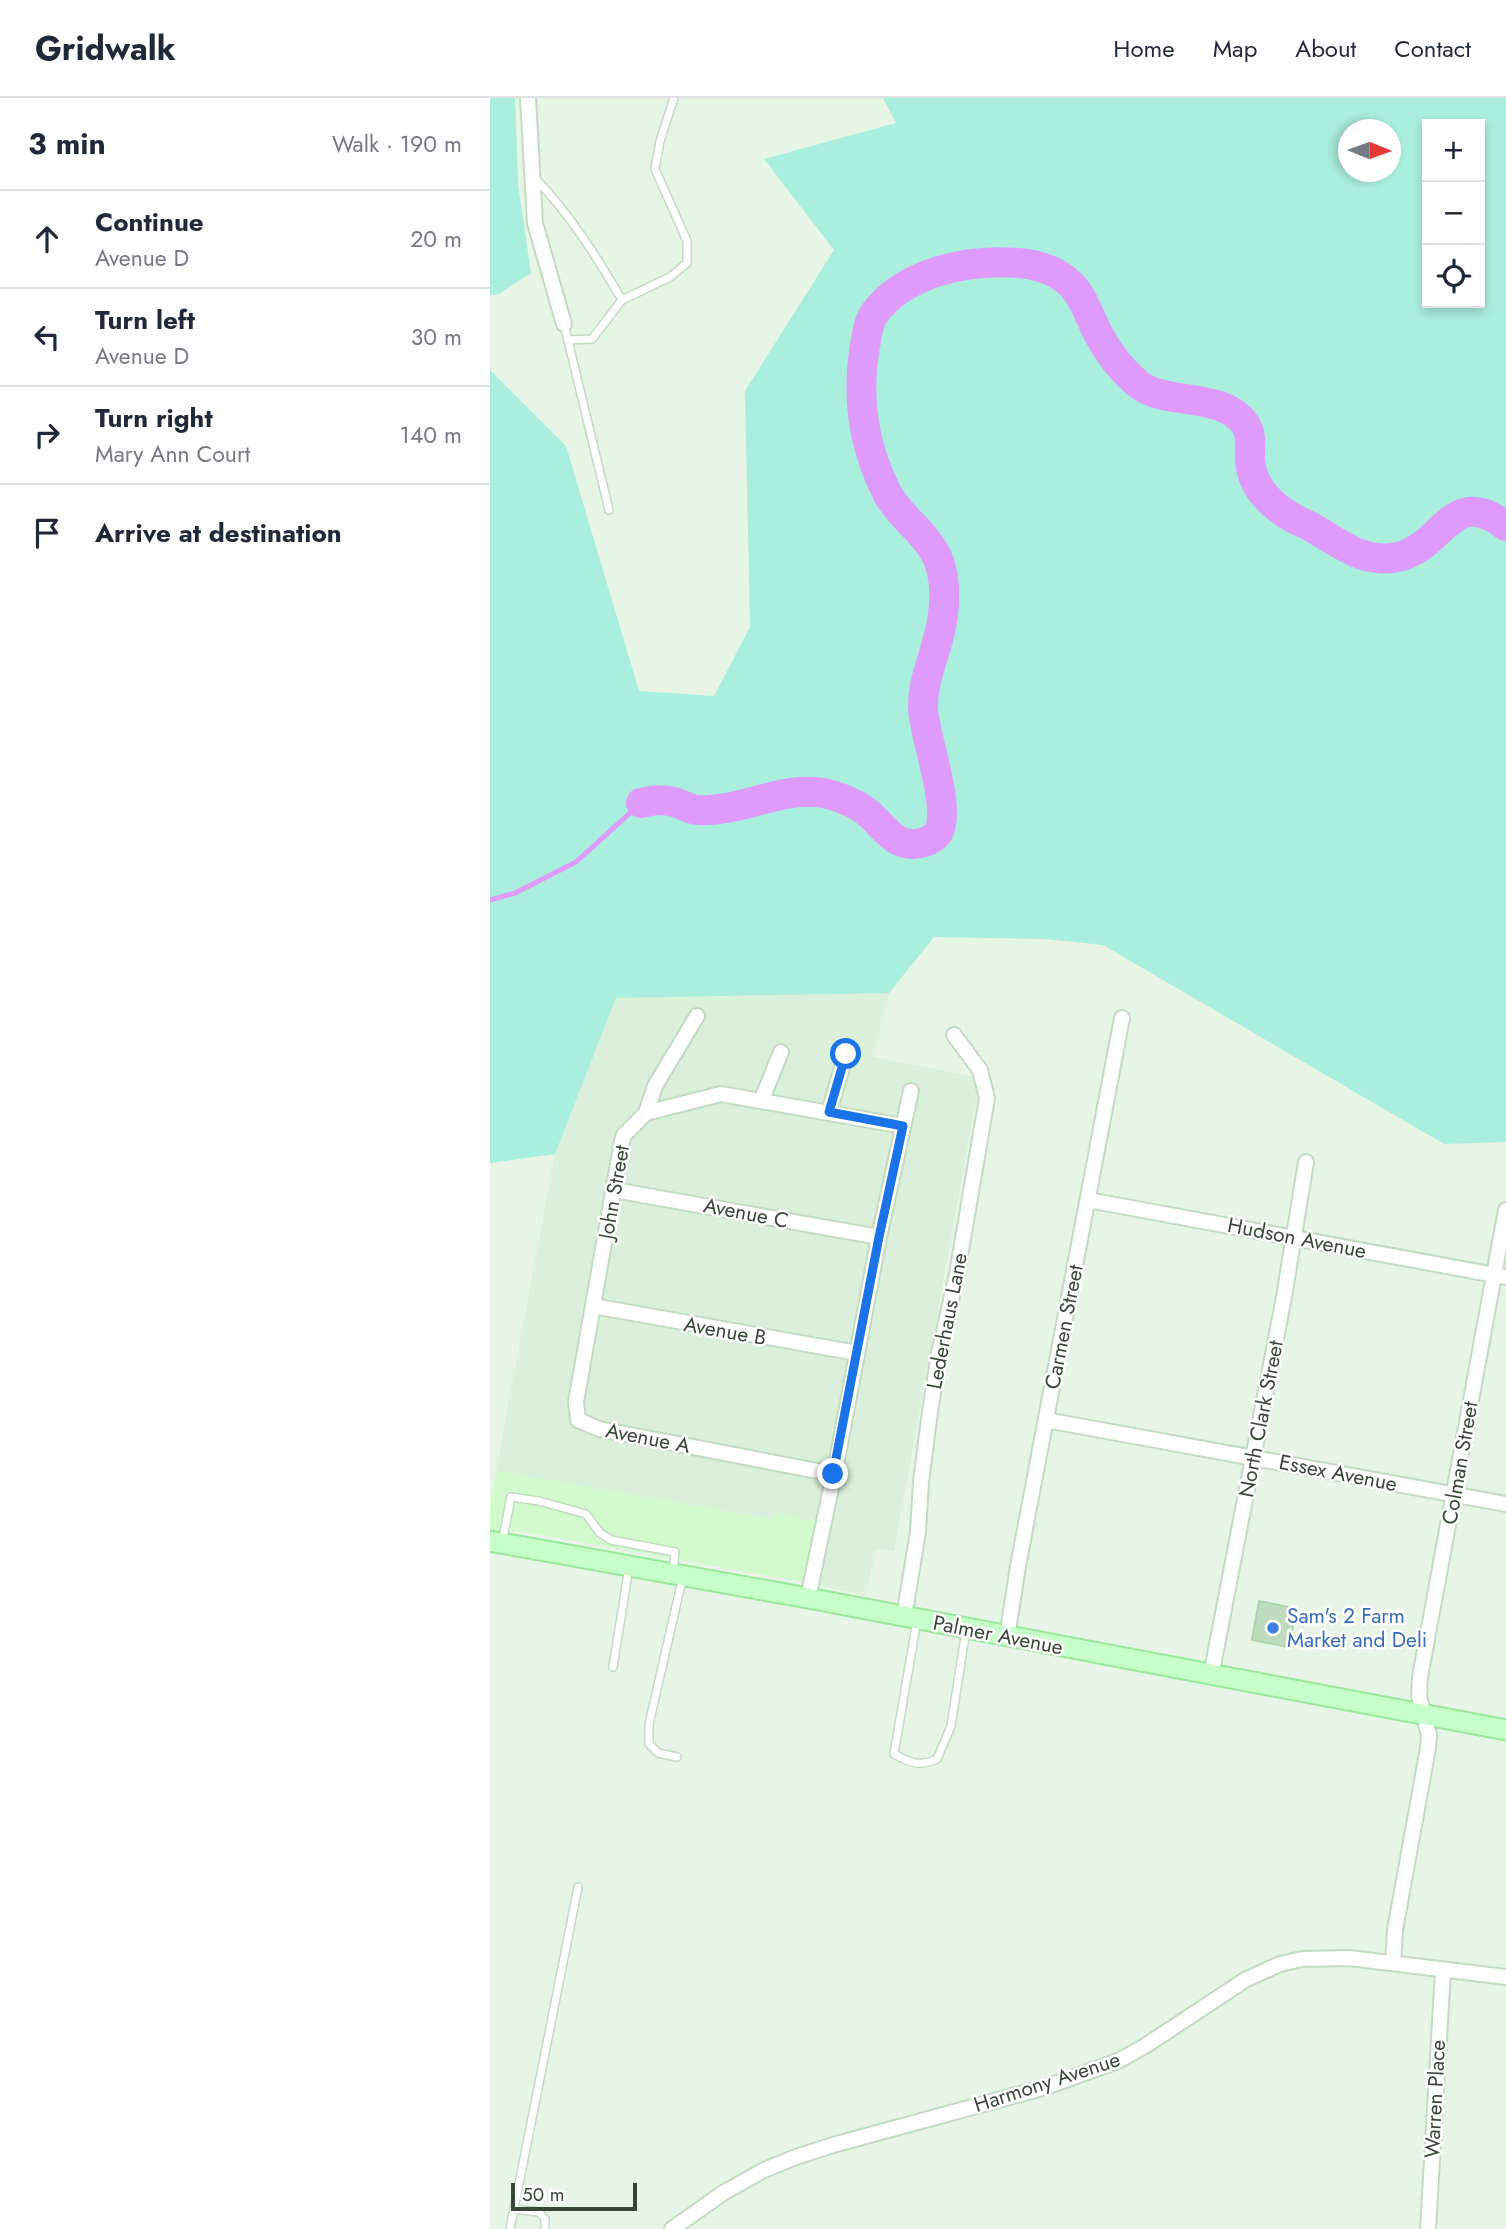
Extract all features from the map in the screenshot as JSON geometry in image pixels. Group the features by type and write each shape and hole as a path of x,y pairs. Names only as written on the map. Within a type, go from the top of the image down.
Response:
{"street":[{"path":"528,98 535,223 564,324"},
{"name":"John Street","path":"593,1306 624,1135 646,1113 655,1086 697,1016"},
{"name":"Carmen Street","path":"1007,1637 1018,1566 1122,1018"},
{"name":"Lederhaus Lane","path":"910,1619 929,1419 987,1098 980,1070 954,1035"},
{"path":"762,1099 782,1052"},
{"path":"829,1112 846,1054"},
{"path":"808,1598 879,1237 911,1091"},
{"path":"646,1113 721,1094 762,1099 903,1126"},
{"name":"North Clark Street","path":"1211,1676 1254,1457 1306,1162"},
{"name":"Avenue C","path":"614,1190 879,1237"},
{"name":"Hudson Avenue","path":"1088,1199 1500,1275"},
{"name":"Colman Street","path":"1424,1716 1419,1696 1420,1677 1454,1495 1500,1275 1506,1210"},
{"name":"Avenue B","path":"593,1306 857,1353"},
{"name":"Avenue A","path":"593,1306 576,1402 578,1420 599,1429 833,1474"},
{"name":"Essex Avenue","path":"1046,1420 1506,1504"},
{"name":"Palmer Avenue","path":"496,1542 1506,1730"},
{"path":"1393,1963 1395,1930 1428,1748 1429,1735 1424,1716"},
{"name":"Harmony Avenue","path":"672,2229 723,2193 796,2157 1046,2087 1118,2061 1245,1980 1280,1964 1326,1956 1506,1977"},
{"name":"Warren Place","path":"1428,2229 1443,1970"}],"lane":[{"path":"568,340 592,339 622,300 670,277 687,263 687,240 655,169 660,141 674,98"},
{"path":"531,174 554,198 584,237 622,300"},
{"path":"564,324 609,510"},
{"path":"496,1542 511,1497 539,1500 586,1514 600,1533 611,1540 675,1552 678,1575 649,1724 649,1744 658,1752 677,1757"},
{"path":"609,1563 611,1540"},
{"path":"613,1667 629,1566"},
{"path":"910,1619 894,1754 923,1765 937,1759 951,1726 966,1629"},
{"path":"510,2229 578,1887"},
{"path":"514,2209 539,2212 545,2219 545,2229"}],"shaded area":[{"path":"490,98 515,98 518,184 531,273 500,293 490,296"},
{"path":"883,98 1506,98 1506,1142 1444,1144 1103,945 1045,939 934,937 889,993 616,998 555,1154 490,1163 490,370 566,446 639,691 714,696 750,627 745,391 834,250 764,159 896,123"},
{"path":"889,993 873,1057 980,1078 894,1551 876,1549 865,1595 803,1582 815,1521 773,1513 772,1519 496,1471 555,1154 616,998"},
{"path":"496,1471 771,1519 773,1513 815,1521 803,1582 518,1531 490,1531 490,1504"}],"building":[{"name":"Sam's 2 Farm Market and Deli","path":"1259,1601 1294,1608 1292,1616 1295,1617 1289,1647 1252,1640"}],"waterway":[{"path":"641,803 665,800 695,810 716,810 785,794 820,793 858,806 892,836 906,843 926,841 938,833 942,807 923,700 941,625 944,606 943,577 931,547 893,503 879,475 867,439 861,384 867,334 874,314 902,288 936,272 965,265 999,262 1031,265 1059,275 1080,295 1104,343 1137,383 1148,390 1222,407 1235,414 1247,428 1253,476 1268,499 1291,517 1353,551 1374,558 1398,557 1414,551 1460,515 1472,512 1487,515 1506,526"},
{"path":"490,900 515,893 576,862 641,803"}],"place":[{"name":"Sam's 2 Farm Market and Deli","path":"1273,1628"}],"route":[{"path":"833,1474 903,1126 829,1112 846,1054"}]}
